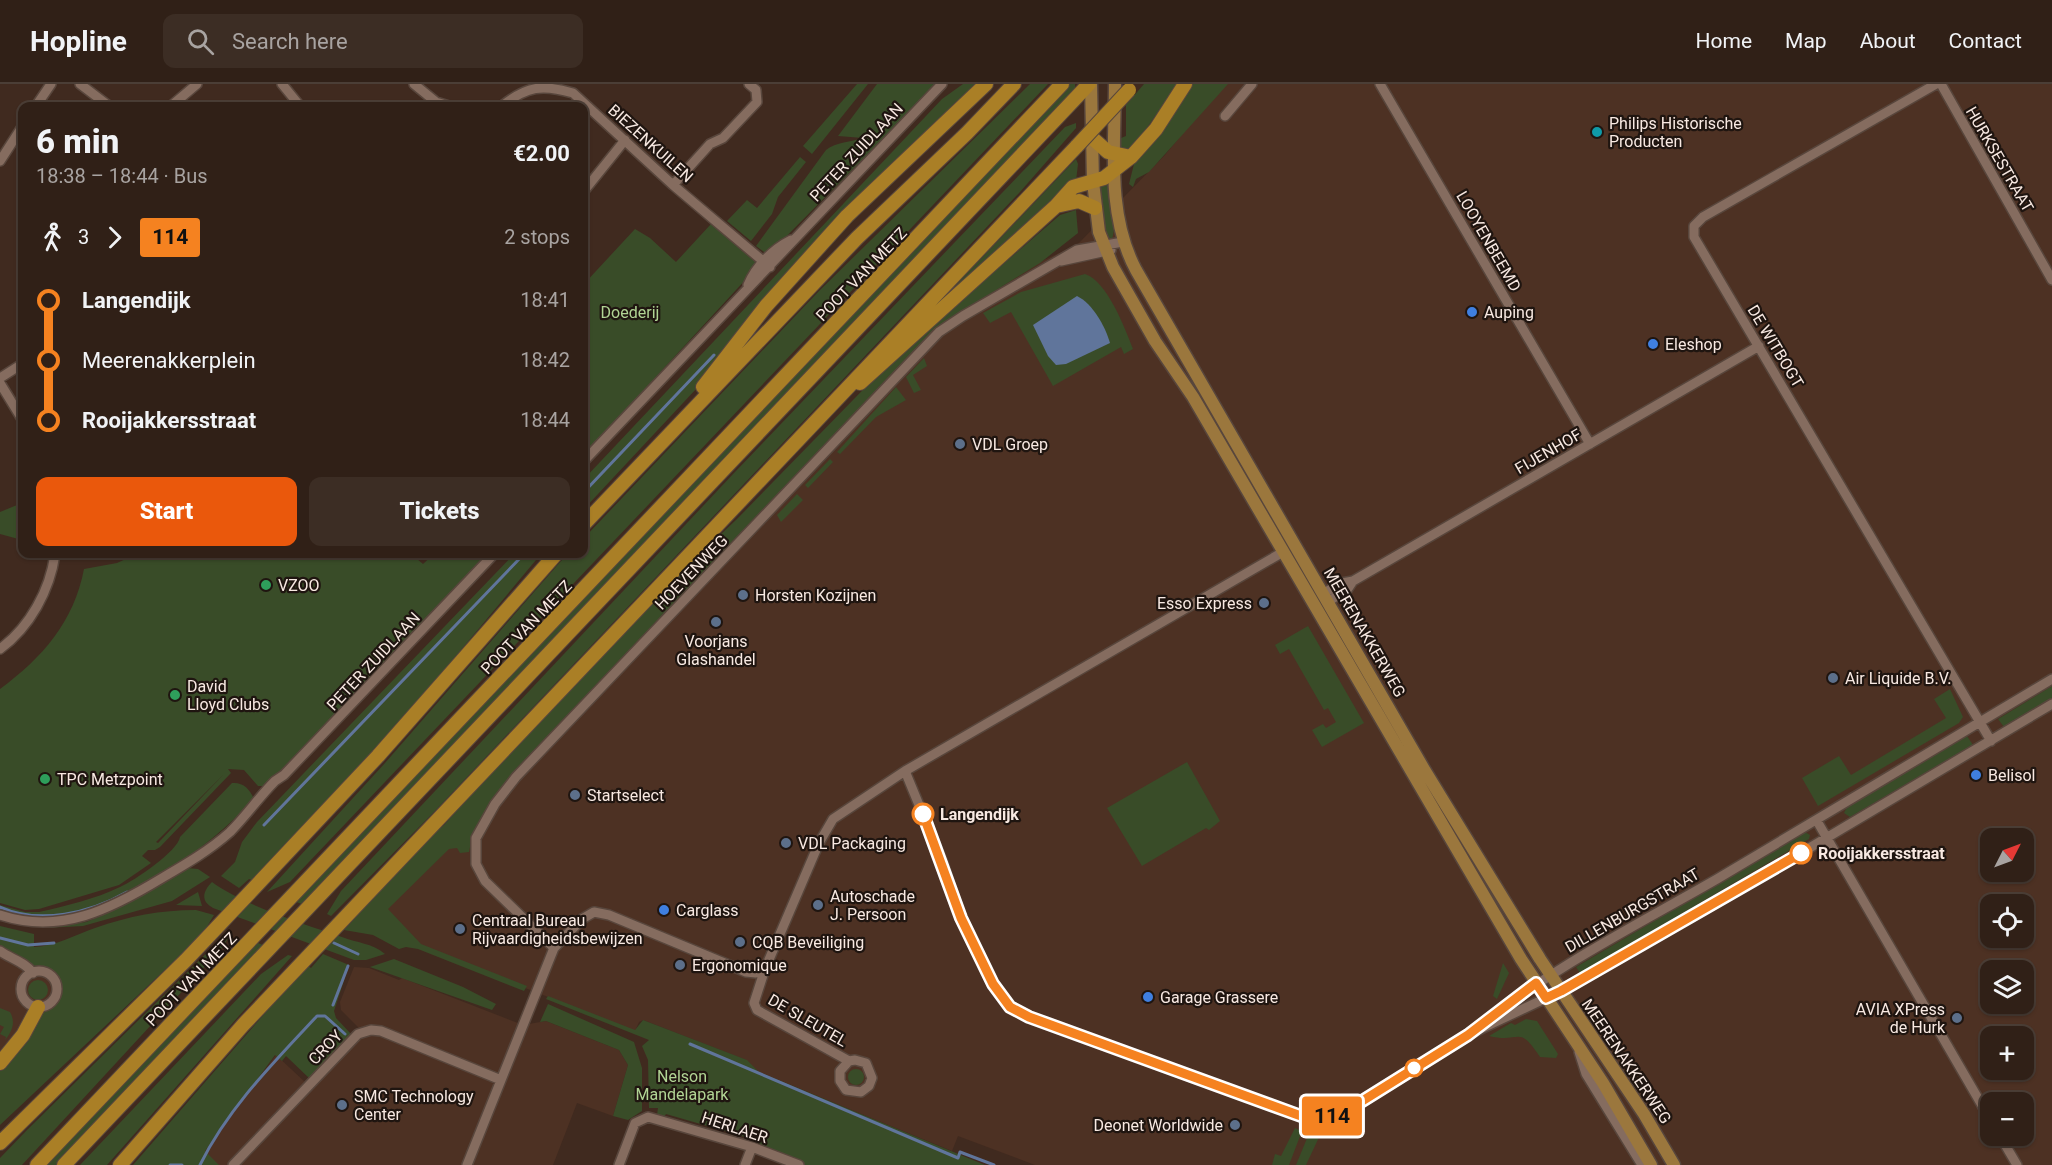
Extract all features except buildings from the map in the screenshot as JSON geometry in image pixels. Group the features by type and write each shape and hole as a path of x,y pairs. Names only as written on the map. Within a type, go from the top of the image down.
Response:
{"highway":[{"path":"688,412 715,370 819,246 858,204 986,84"},
{"name":"POOT VAN METZ","path":"588,520 688,412 857,238 967,134 1014,84"},
{"name":"POOT VAN METZ","path":"37,1165 1062,84"},
{"path":"64,1165 1090,84"},
{"path":"843,393 867,380 1056,206 1073,187 1093,182 1115,170 1131,157 1156,129 1185,84"},
{"path":"120,1165 307,958 1132,87"},
{"path":"1091,136 1108,152 1131,157"},
{"path":"1056,206 1079,201 1095,208"},
{"name":"POOT VAN METZ","path":"0,1143 255,887 378,756 552,558"},
{"path":"0,1063 16,1045 28,1024 33,1006"},
{"path":"0,1133 26,1116"}],"main road":[{"name":"MEERENAKKERWEG","path":"1090,84 1095,208 1104,248 1155,341 1193,398 1536,983 1576,1042 1651,1165"},
{"name":"MEERENAKKERWEG","path":"1114,84 1117,212 1123,242 1136,270 1327,597 1425,771 1550,975 1644,1114 1674,1165"}],"street":[{"path":"39,102 51,84"},
{"path":"80,84 104,102"},
{"path":"176,102 197,84"},
{"path":"282,84 297,102"},
{"path":"414,84 436,102"},
{"name":"PETER ZUIDLAAN","path":"588,457 747,287 753,275 767,264 781,245 791,240 942,84"},
{"path":"1224,116 1252,84"},
{"name":"LOOYENBEEMD","path":"1380,84 1590,444"},
{"name":"DE WITBOGT","path":"1936,84 1703,217 1694,226 1694,237 1980,722"},
{"name":"HURKSESTRAAT","path":"1941,84 2052,280"},
{"name":"BIEZENKUILEN","path":"507,102 530,85 559,86 573,93 583,102"},
{"path":"673,184 710,144 723,138 757,102 756,86"},
{"name":"BIEZENKUILEN","path":"588,107 673,184 767,264"},
{"path":"0,161 18,133"},
{"path":"588,186 625,140"},
{"name":"HOEVENWEG","path":"554,948 485,881 476,864 476,838 495,804 538,751 939,332 1077,250 1104,248 1123,242"},
{"name":"FIJENHOF","path":"1327,597 1347,590 1353,581 1759,346"},
{"path":"0,378 18,367"},
{"path":"0,383 18,412"},
{"path":"467,1165 554,948 582,920 594,912 609,915 746,972 756,973 765,969 819,843 833,819 905,771 1283,552"},
{"path":"0,649 22,627 39,603 54,558"},
{"name":"PETER ZUIDLAAN","path":"0,915 49,923 84,918 128,899 216,844 243,817 252,813 279,785 284,775 491,558"},
{"name":"PETER ZUIDLAAN","path":"483,568 497,558"},
{"name":"DILLENBURGSTRAAT","path":"905,771 943,863 961,918 993,984 1010,1007 1029,1017 1312,1120 1343,1113 1468,1035 1536,983 1816,821 2052,679"},
{"name":"DILLENBURGSTRAAT","path":"1468,1035 1561,991 2052,704"},
{"path":"1980,722 1991,741"},
{"path":"1816,821 1980,1102"},
{"path":"0,951 15,961 24,963 29,976 21,992 33,1006 51,1003 57,988 48,974 29,976"},
{"name":"DE SLEUTEL","path":"765,969 754,1003 757,1010 849,1061"},
{"name":"CROY","path":"233,1165 358,1034 366,1031 381,1031 501,1080"},
{"name":"MEERENAKKERWEG","path":"1576,1042 1586,1074 1642,1165"},
{"name":"HERLAER","path":"619,1165 635,1124 648,1117 752,1147 800,1165"},
{"path":"2006,1146 2018,1165"},
{"path":"745,1165 752,1147"}],"shaded area":[{"path":"1224,84 2052,84 2052,1165 1035,1165 958,1136 952,1151 759,1072 746,1060 643,1020 639,1022 635,1031 420,947 385,910 513,768 935,321 1023,270 1078,244 1164,156"},
{"path":"0,944 109,1004 0,1104"},
{"path":"354,967 369,968 399,980 402,978 523,1025 546,1021 619,1050 628,1065 613,1116 577,1103 553,1165 200,1165 205,1151 276,1055 306,1083 359,1028 341,1010 340,1002"}],"green space":[{"path":"857,84 868,84 812,154 803,146"},
{"path":"877,84 937,84 768,255 756,246 826,150 863,138 838,136"},
{"path":"963,84 981,84 588,505 588,475 942,99"},
{"path":"1030,84 1048,84 290,882 267,892 385,763 561,561 564,558 588,558 588,534 819,291"},
{"path":"1070,84 1075,84 1075,91 302,904 296,902"},
{"path":"1144,84 1178,84 1134,146 1128,151 1120,149 1121,138 1126,136 1126,105"},
{"path":"1192,84 1228,84 1149,172 1136,179 1133,187 1129,184 1134,164 1160,135"},
{"path":"1076,123 1076,128 1020,192 434,812 331,916 327,914 341,891 734,473 1065,127"},
{"path":"800,157 806,162 778,197 772,214 751,241 727,221 747,200 757,208"},
{"path":"1076,159 1078,164 1076,181 1006,242 889,355"},
{"path":"1109,182 1114,230 1112,240 1107,240 1098,186"},
{"path":"1076,210 1078,233 1040,263 935,328 515,770 481,819 469,852 460,853 457,848 449,849 388,909 421,944 527,986 524,991 418,949 406,947 399,949 373,935 344,930 355,918 353,915 416,848 444,825 520,739 679,574 737,519 893,359 1060,215"},
{"name":"Doederij","path":"711,224 759,265 588,451 588,280 635,229 650,238 676,262"},
{"path":"1085,274 1093,278 1108,295 1133,349 1124,354 1121,347 1053,386 1011,312 990,323 983,313 1021,292"},
{"path":"924,358 927,366 913,375 921,390 914,393 906,377"},
{"path":"896,387 906,400 876,417 840,454 837,452"},
{"path":"830,459 833,462 808,488 805,485"},
{"path":"797,494 803,500 781,522 777,515"},
{"path":"18,505 18,539 0,534 0,512"},
{"path":"128,558 416,558 423,564 430,558 485,558 336,717 265,786 258,786 244,770 228,769 231,773 160,847 148,850 142,856 151,863 119,885 39,909 25,910 0,903 0,689 29,665 54,637 73,606 84,569 117,563","holes":["224,774 158,843 156,842"]},
{"path":"510,558 538,558 375,753 252,880 249,879 239,888 221,876 235,862 242,842 257,822"},
{"path":"1308,626 1364,723 1322,747 1312,730 1323,724 1326,728 1336,722 1328,708 1324,710 1289,649 1280,654 1275,645"},
{"path":"2052,686 2052,698 2004,727 1998,719"},
{"path":"1950,689 1963,717 1959,723 1818,806 1802,778 1839,756 1851,775 1946,718 1934,699"},
{"path":"1967,736 1973,745 1850,817 1844,813 1848,805"},
{"path":"1187,762 1220,821 1209,830 1206,828 1142,866 1107,808"},
{"path":"232,783 246,787 254,799 214,837 163,875 135,891 80,913 54,918 27,917 0,910 0,905 25,912 39,912 91,899 127,884 172,850 180,837"},
{"path":"1805,832 1810,835 1809,839 1580,973 1576,967"},
{"path":"187,868 198,869 210,877 172,901 83,926 45,928 86,922 101,916"},
{"path":"212,882 257,906 370,945 385,954 366,960 354,960 213,908 206,902 204,896"},
{"path":"198,892 202,906 176,905"},
{"path":"196,910 214,915 202,935 0,1125 0,1069 43,1011 56,1002 60,989 58,981 50,971 32,965 0,945 0,926 34,934 34,947 58,942 132,917 170,911"},
{"path":"228,932 231,933 223,947 22,1165 0,1165 0,1158 27,1130"},
{"path":"258,943 263,945 56,1165 45,1165"},
{"path":"323,954 349,965 334,1011 336,1018 351,1034 309,1078 286,1056 282,1061 275,1055 205,1151 219,1165 133,1165 285,990 308,966 311,968"},
{"path":"288,955 292,956 107,1165 80,1165 261,974"},
{"path":"394,959 463,987 496,1004 492,1010 370,967"},
{"path":"1503,963 1509,973 1497,999 1493,996"},
{"path":"38,980 45,983 48,990 45,997 38,1000 31,997 28,990 31,983"},
{"name":"Nelson Mandelapark","path":"548,996 635,1030 643,1020 747,1060 759,1072 985,1165 804,1165 742,1136 666,1114 664,1117 657,1115 658,1108 649,1108 648,1060 642,1046 649,1040 546,999"},
{"path":"548,1004 634,1042 642,1068 642,1111 628,1120 613,1116 628,1065 619,1050 546,1021 540,1022"},
{"path":"0,1008 10,1012 13,1019 11,1030 5,1040 6,1037 0,1034 4,1027 0,1025"},
{"path":"1526,1019 1537,1021 1558,1054 1556,1058 1540,1057 1523,1038 1489,1036 1511,1023 1515,1025"},
{"path":"856,1069 862,1071 864,1077 862,1083 856,1085 850,1083 848,1077 850,1071"},
{"path":"1295,1128 1302,1131 1289,1165 1272,1165 1275,1154 1281,1156"},
{"path":"1310,1131 1321,1133 1306,1165 1296,1165"}],"water":[{"path":"1077,296 1098,316 1110,343 1066,364 1056,365 1048,356 1033,325"}],"waterway":[{"path":"588,488 714,355"},
{"path":"264,825 520,558"},
{"path":"0,907 32,915 65,914 97,906 127,892"},
{"path":"0,938 28,945 54,943"},
{"path":"334,943 358,954"},
{"path":"333,1005 348,966"},
{"path":"200,1165 211,1144 238,1105 268,1068 317,1016 325,1016 345,1034"},
{"path":"690,1044 958,1158 960,1152 994,1165"},
{"path":"170,1165 182,1165"}],"bus line":[{"name":"114","path":"923,814 943,863 961,918 993,984 1010,1007 1029,1017 1251,1100 1312,1120 1343,1113 1468,1035 1536,983 1546,998 1561,991 1801,853"}],"place":[{"name":"Philips Historische Producten","path":"1597,132"},
{"name":"Auping","path":"1472,312"},
{"name":"Eleshop","path":"1653,344"},
{"name":"VDL Groep","path":"960,444"},
{"name":"VZOO","path":"266,585"},
{"name":"Horsten Kozijnen","path":"743,595"},
{"name":"Esso Express","path":"1264,603"},
{"name":"Voorjans Glashandel","path":"716,622"},
{"name":"Air Liquide B.V.","path":"1833,678"},
{"name":"David Lloyd Clubs","path":"175,695"},
{"name":"Belisol","path":"1976,775"},
{"name":"TPC Metzpoint","path":"45,779"},
{"name":"Startselect","path":"575,795"},
{"name":"Langendijk","path":"923,814"},
{"name":"VDL Packaging","path":"786,843"},
{"name":"Rooijakkersstraat","path":"1801,853"},
{"name":"Autoschade J. Persoon","path":"818,905"},
{"name":"Carglass","path":"664,910"},
{"name":"Centraal Bureau Rijvaardigheidsbewijzen","path":"460,929"},
{"name":"CQB Beveiliging","path":"740,942"},
{"name":"Ergonomique","path":"680,965"},
{"name":"Garage Grassere","path":"1148,997"},
{"name":"AVIA XPress de Hurk","path":"1957,1018"},
{"name":"SMC Technology Center","path":"342,1105"},
{"name":"Deonet Worldwide","path":"1235,1125"}]}
